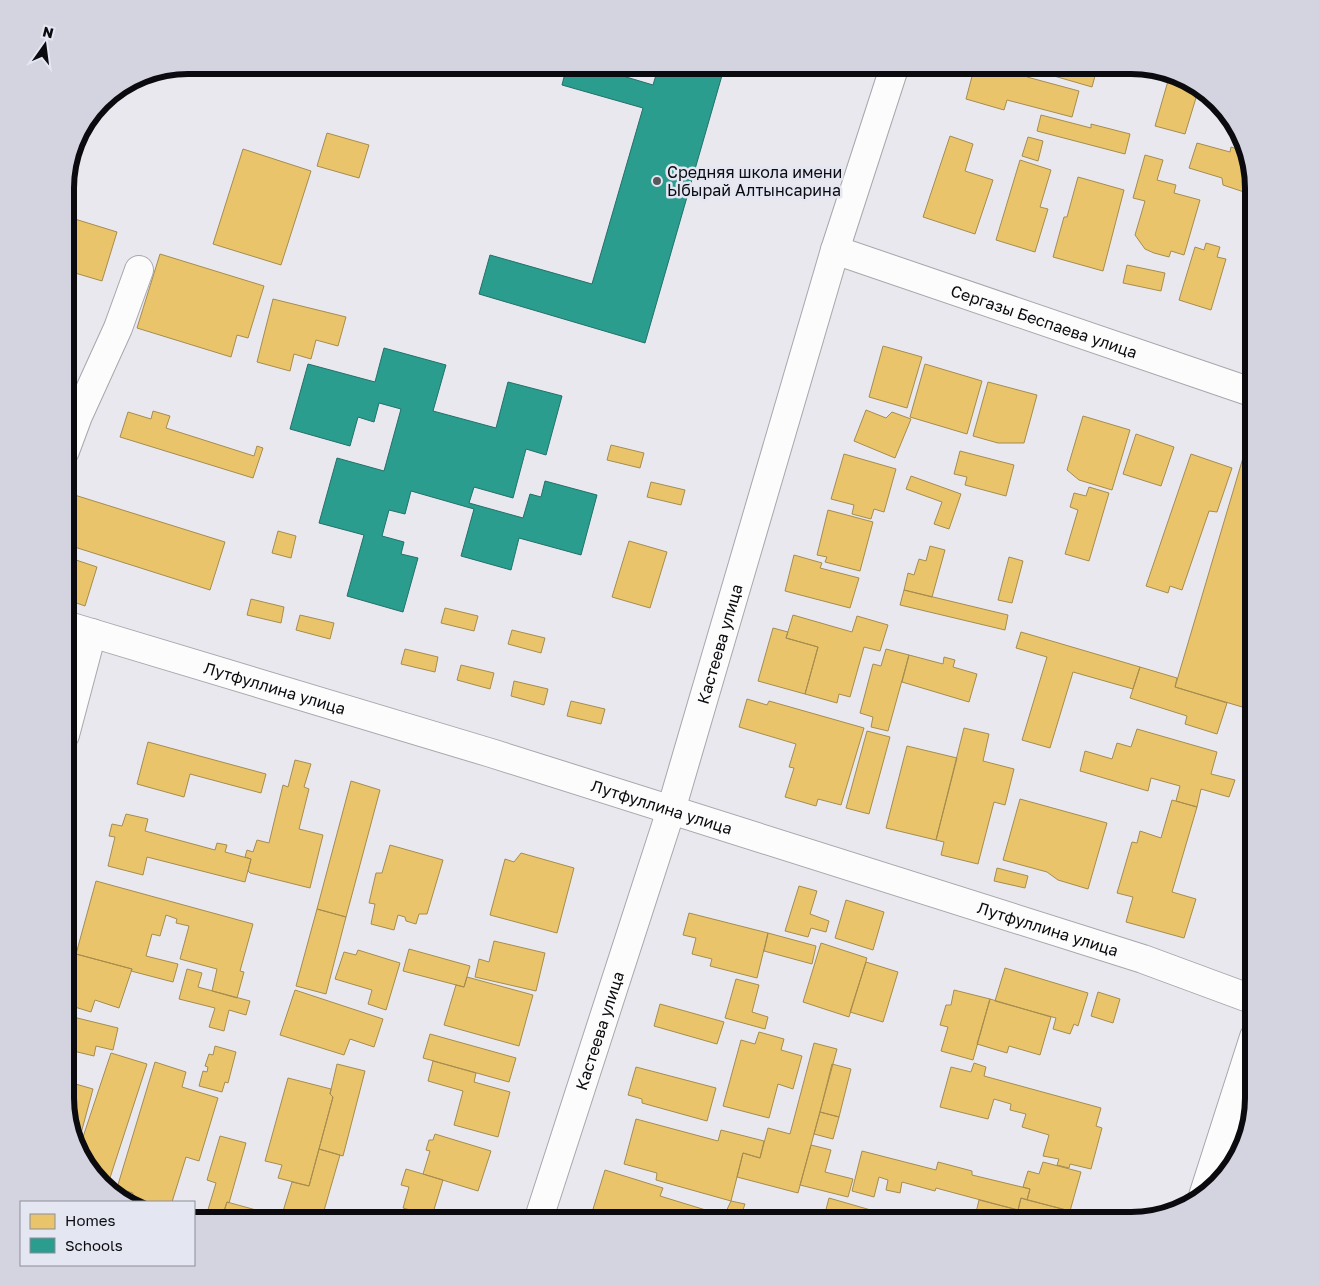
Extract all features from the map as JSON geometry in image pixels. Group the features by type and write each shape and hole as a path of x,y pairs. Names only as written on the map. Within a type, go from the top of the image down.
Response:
{"street":[{"name":"Кастеева улица","path":"541,1212 671,810 835,250 892,74"},
{"name":"Сергазы Беспаева улица","path":"835,250 1245,390"},
{"path":"74,427 118,328 139,270"},
{"name":"Лутфуллина улица","path":"74,628 491,753 1143,959 1245,997"},
{"path":"74,701 92,633"},
{"path":"1207,1183 1245,1065"}],"building: Homes":[{"path":"973,74 1028,74 1027,77 1079,91 1072,117 1007,100 1004,110 966,99"},
{"path":"1047,74 1096,74 1092,87"},
{"path":"1168,80 1182,85 1197,94 1185,134 1155,126"},
{"path":"1041,115 1091,128 1091,124 1130,134 1125,154 1037,131"},
{"path":"327,133 369,145 359,178 317,166"},
{"path":"950,136 973,144 965,171 993,180 975,234 923,217"},
{"path":"1028,137 1043,141 1038,161 1022,156"},
{"path":"1197,143 1230,152 1231,147 1239,149 1244,173 1244,192 1223,185 1222,178 1189,168"},
{"path":"243,149 311,171 281,265 213,244"},
{"path":"1145,155 1163,160 1157,180 1176,185 1174,193 1200,200 1184,255 1171,251 1169,257 1154,253 1145,249 1135,235 1145,201 1133,198"},
{"path":"1020,160 1051,170 1040,207 1048,209 1035,252 996,240"},
{"path":"1078,177 1124,190 1103,271 1053,257"},
{"path":"74,219 117,232 102,281 74,273"},
{"path":"1206,243 1220,247 1217,257 1226,259 1211,310 1179,300 1195,247 1204,250"},
{"path":"160,254 264,286 248,338 237,335 231,357 137,328"},
{"path":"1127,265 1165,273 1161,291 1123,283"},
{"path":"273,299 346,317 338,346 316,340 311,359 294,354 290,371 257,362"},
{"path":"883,346 922,357 907,408 869,397"},
{"path":"925,364 982,381 967,434 910,417"},
{"path":"988,382 1037,395 1024,443 998,443 973,436"},
{"path":"866,410 886,418 892,412 911,419 895,458 854,441"},
{"path":"153,411 170,416 166,428 254,456 257,446 263,448 253,478 120,437 128,412 151,419"},
{"path":"1083,416 1130,430 1112,490 1079,480 1067,470"},
{"path":"1136,434 1174,447 1161,486 1123,474"},
{"path":"611,445 644,453 640,468 607,460"},
{"path":"960,451 1014,465 1006,496 965,485 967,477 954,474"},
{"path":"1245,451 1245,708 1175,687"},
{"path":"844,454 896,469 884,512 874,509 871,519 852,514 854,505 831,499"},
{"path":"1191,454 1232,468 1217,512 1209,511 1182,590 1170,586 1168,593 1146,586"},
{"path":"911,476 961,494 949,529 934,524 942,502 906,489"},
{"path":"651,482 685,490 681,505 647,497"},
{"path":"1089,487 1109,493 1089,561 1065,554 1078,510 1070,507 1074,493 1086,496"},
{"path":"74,495 225,542 210,590 74,547"},
{"path":"828,510 873,522 860,571 825,562 827,557 817,555"},
{"path":"278,531 296,536 291,558 272,553"},
{"path":"629,541 667,552 650,608 612,597"},
{"path":"930,546 945,550 932,597 904,590 908,573 914,575 919,559 926,561"},
{"path":"794,555 822,563 820,568 859,578 850,608 785,591"},
{"path":"1009,557 1023,561 1012,603 998,600"},
{"path":"74,559 97,567 85,606 74,602"},
{"path":"904,590 1008,615 1005,630 900,605"},
{"path":"251,599 284,607 281,623 247,615"},
{"path":"445,608 478,616 474,631 441,623"},
{"path":"300,615 334,623 330,639 296,630"},
{"path":"793,615 852,632 857,616 888,625 880,651 864,647 850,697 839,694 837,703 805,694 818,647 786,638"},
{"path":"773,628 788,632 786,638 818,647 805,694 758,681"},
{"path":"512,630 545,638 541,653 508,644"},
{"path":"1021,632 1140,667 1133,689 1073,672 1050,748 1022,740 1047,657 1016,648"},
{"path":"405,649 438,657 435,672 401,664"},
{"path":"886,649 909,655 888,731 871,727 873,717 860,713 873,664 881,666"},
{"path":"909,655 943,664 944,657 955,660 953,667 977,674 969,702 902,682"},
{"path":"461,665 494,673 490,689 457,680"},
{"path":"1140,667 1177,678 1175,687 1227,703 1217,734 1185,724 1187,716 1130,698"},
{"path":"514,681 548,689 544,705 511,696"},
{"path":"747,699 767,705 769,701 864,728 841,805 818,799 816,806 785,797 794,768 789,767 796,744 739,727"},
{"path":"571,701 605,709 601,724 567,716"},
{"path":"964,728 989,734 983,761 1014,769 1005,805 994,802 978,864 941,855 944,842 936,840"},
{"path":"1137,729 1217,752 1211,774 1235,780 1229,797 1201,789 1197,807 1176,801 1180,786 1151,778 1148,791 1080,771 1085,751 1112,759 1117,743 1131,747"},
{"path":"867,731 890,737 869,814 846,808"},
{"path":"148,742 266,774 261,793 190,774 184,797 137,784"},
{"path":"907,746 957,758 936,840 886,828"},
{"path":"295,760 311,764 304,787 309,789 299,829 323,835 310,888 250,873 248,871 251,859 245,857 247,850 253,852 257,840 269,843 283,785 288,787"},
{"path":"351,781 380,790 346,917 317,909"},
{"path":"1020,799 1107,823 1088,889 1058,880 1047,872 1003,860"},
{"path":"1172,800 1197,807 1172,892 1196,899 1184,938 1126,922 1133,897 1117,893 1132,842 1137,843 1140,831 1161,838"},
{"path":"126,814 148,819 145,831 215,850 217,843 227,845 225,852 251,859 245,882 147,857 143,875 108,866 115,837 109,836 112,824 122,826"},
{"path":"390,845 443,860 427,914 419,914 416,924 406,921 405,917 398,915 394,930 371,924 375,904 369,903 376,873 382,873"},
{"path":"521,853 574,868 557,933 490,915 505,859 514,862"},
{"path":"997,868 1028,876 1025,888 994,881"},
{"path":"96,881 253,924 240,971 244,972 237,998 212,991 217,969 180,959 189,926 176,923 177,919 166,915 160,936 152,934 146,956 178,964 173,982 76,954"},
{"path":"799,886 817,891 810,914 829,921 826,932 811,928 808,937 785,931"},
{"path":"846,900 884,912 873,950 835,938"},
{"path":"317,909 346,917 326,994 296,986"},
{"path":"689,913 768,933 757,978 710,966 712,959 692,954 696,938 683,935"},
{"path":"768,933 816,946 812,964 764,951"},
{"path":"494,941 545,953 536,991 475,977 479,959 489,962"},
{"path":"821,943 867,958 849,1017 803,1002"},
{"path":"409,949 470,966 464,987 403,971"},
{"path":"358,950 400,963 386,1010 368,1004 372,990 335,979 344,952 356,955"},
{"path":"76,954 132,969 119,1008 95,1000 91,1012 74,1007 74,964"},
{"path":"866,962 898,972 883,1022 850,1012"},
{"path":"1005,968 1088,993 1078,1026 1074,1024 1070,1034 1053,1029 1056,1018 995,1001"},
{"path":"187,969 202,973 198,987 250,1001 246,1015 229,1010 224,1031 209,1027 215,1008 179,999"},
{"path":"467,977 533,995 519,1046 444,1025 456,985 464,987"},
{"path":"736,979 759,985 752,1012 768,1017 765,1029 725,1018"},
{"path":"295,990 383,1019 374,1047 350,1039 344,1055 280,1035"},
{"path":"954,990 990,999 973,1060 941,1051 948,1027 940,1025 946,1005 951,1005"},
{"path":"1098,992 1120,999 1113,1023 1091,1016"},
{"path":"990,999 1051,1017 1040,1055 1009,1046 1007,1053 977,1044"},
{"path":"660,1004 724,1022 717,1044 654,1026"},
{"path":"74,1017 118,1028 113,1050 96,1046 94,1056 74,1051"},
{"path":"759,1032 784,1039 781,1050 802,1056 793,1089 778,1084 769,1118 723,1106 741,1040 755,1044"},
{"path":"430,1034 516,1058 509,1082 423,1058"},
{"path":"814,1043 837,1049 798,1193 737,1177 743,1153 760,1158 768,1128 790,1134"},
{"path":"215,1046 236,1052 228,1083 225,1082 222,1092 199,1086 203,1071 207,1072 208,1067 205,1066 209,1054 213,1055"},
{"path":"111,1053 147,1064 109,1181 97,1168 82,1141"},
{"path":"433,1061 476,1073 474,1082 510,1092 498,1137 454,1125 463,1091 428,1081"},
{"path":"155,1062 186,1072 182,1087 218,1098 199,1161 186,1157 172,1201 138,1201 132,1197 133,1193 117,1188"},
{"path":"974,1063 986,1067 984,1076 1101,1108 1096,1126 1102,1128 1091,1169 1070,1164 1069,1168 1057,1165 1059,1159 1043,1156 1049,1135 1022,1127 1026,1114 1010,1110 1011,1104 994,1099 988,1119 940,1107 951,1067 971,1072"},
{"path":"337,1064 365,1071 343,1156 319,1149 333,1097 330,1094"},
{"path":"832,1064 851,1069 839,1117 820,1112"},
{"path":"636,1067 716,1088 707,1121 642,1103 642,1099 628,1095"},
{"path":"288,1078 331,1089 330,1094 333,1097 309,1186 278,1178 282,1165 265,1161"},
{"path":"74,1084 93,1089 80,1136 74,1106"},
{"path":"820,1112 839,1117 833,1139 814,1134"},
{"path":"636,1119 718,1141 721,1130 764,1141 760,1158 743,1153 731,1201 656,1180 657,1173 624,1164"},
{"path":"435,1134 491,1151 478,1191 423,1174 430,1151 426,1150 429,1140 433,1140"},
{"path":"220,1136 246,1143 229,1203 227,1202 224,1212 207,1212 216,1183 207,1180"},
{"path":"811,1145 831,1150 825,1172 853,1179 848,1197 800,1185"},
{"path":"319,1149 340,1155 324,1212 283,1212 292,1182 309,1186"},
{"path":"862,1151 936,1170 938,1162 972,1171 972,1175 1030,1189 1027,1200 1021,1198 1018,1210 936,1188 935,1191 902,1182 900,1193 886,1190 888,1180 879,1177 874,1197 852,1191"},
{"path":"1043,1162 1081,1172 1070,1211 1027,1200 1030,1189 1023,1187 1028,1171 1039,1174"},
{"path":"406,1169 443,1180 433,1212 418,1212 403,1208 409,1187 401,1185"},
{"path":"605,1170 663,1188 660,1196 712,1212 592,1212"},
{"path":"829,1198 878,1212 825,1212"},
{"path":"1021,1198 1070,1211 976,1212 979,1200 1018,1210"},
{"path":"731,1201 745,1204 742,1212 726,1212"},
{"path":"227,1202 263,1212 224,1212"}],"building: Schools":[{"name":"Средняя школа имени Ыбырай Алтынсарина","path":"565,74 616,74 653,85 656,74 722,74 645,343 479,294 490,255 592,284 643,108 562,85"},
{"path":"384,348 446,365 433,411 496,428 508,382 562,396 546,455 526,449 513,498 474,487 469,503 523,518 530,494 541,497 545,481 597,495 581,555 519,538 511,570 461,556 474,509 411,491 405,514 389,510 382,536 404,542 401,554 418,558 403,612 347,596 364,535 319,523 337,458 384,471 401,409 379,403 374,422 358,417 350,446 290,429 308,364 375,382"}],"place":[{"name":"Средняя школа имени Ыбырай Алтынсарина","path":"657,181"}]}
